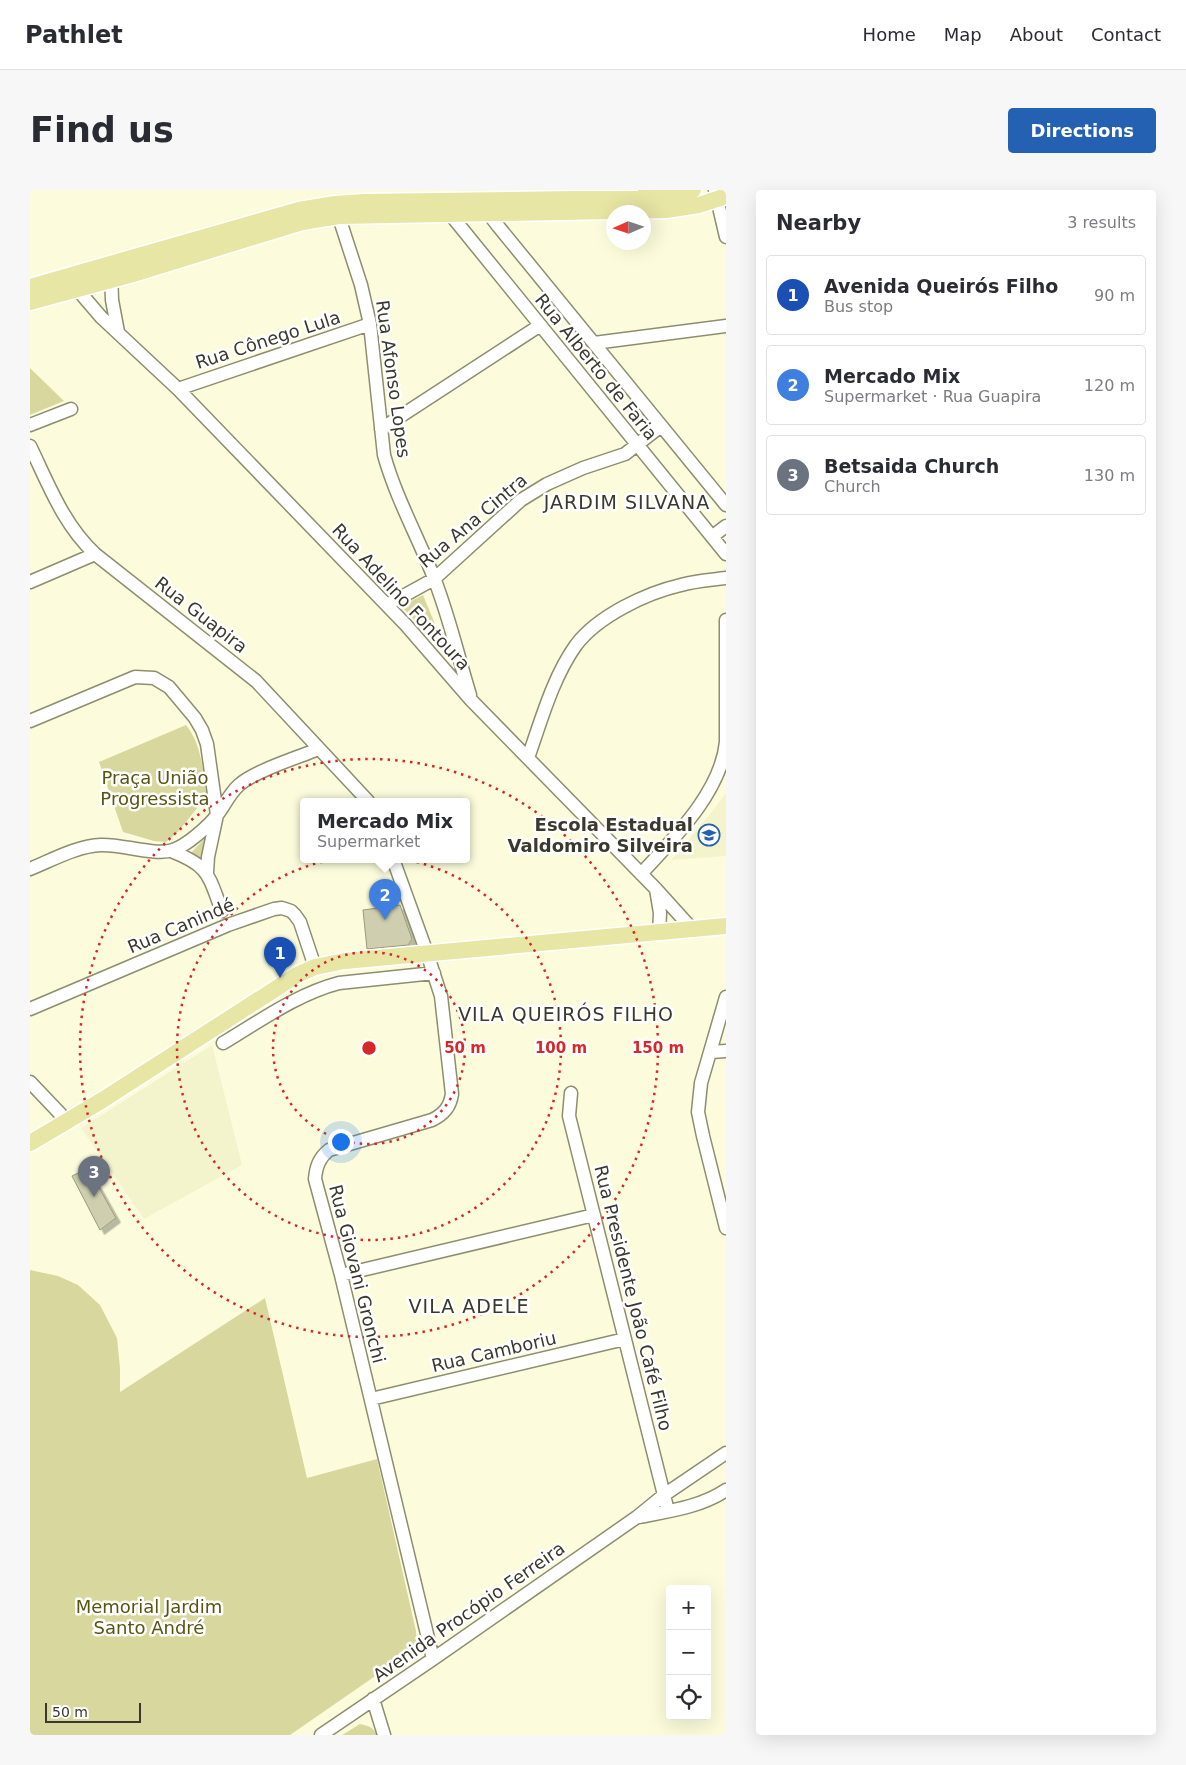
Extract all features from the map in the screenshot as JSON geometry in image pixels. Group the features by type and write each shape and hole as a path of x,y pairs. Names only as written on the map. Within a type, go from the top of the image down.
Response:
{"main road":[{"path":"30,287 74,282 111,272 283,214 401,202 444,208 487,207 656,197 693,190"},
{"path":"487,207 657,210 682,208 719,195"},
{"path":"30,302 74,282"},
{"path":"30,1143 68,1122 297,976 315,967 346,961 726,926"}],"street":[{"path":"719,195 726,237"},
{"name":"Rua Alberto de Faria","path":"487,207 594,343 726,505"},
{"name":"Rua Alberto de Faria","path":"444,208 726,554"},
{"name":"Rua Afonso Lopes","path":"337,210 362,284 370,324 384,455 390,475 434,578 471,700"},
{"path":"111,272 112,300 118,332"},
{"name":"Rua Adelino Fontoura","path":"74,282 101,317 178,389 387,605 471,700 656,889 693,930"},
{"name":"Rua Cônego Lula","path":"178,389 370,324"},
{"path":"381,429 539,326"},
{"path":"594,343 726,326"},
{"path":"30,425 71,409"},
{"name":"Rua Ana Cintra","path":"387,605 434,578 521,500 547,484 583,468 624,454 661,426"},
{"name":"Rua Guapira","path":"30,446 55,500 80,540 95,554 256,681 365,798"},
{"path":"713,536 726,526"},
{"path":"30,582 95,554"},
{"path":"528,758 558,678 576,645 593,627 617,610 642,598 680,585 726,578"},
{"path":"641,874 700,805 720,771 726,742 726,620"},
{"path":"30,721 135,677 149,677 169,687 195,718 207,744 217,815 208,857 207,872 222,911"},
{"path":"171,851 186,844 217,815 229,794 241,783 260,773 319,749"},
{"path":"30,869 73,851 100,845 120,845 153,851 171,851 195,861 207,872"},
{"path":"394,863 427,953"},
{"path":"656,889 660,913 659,932"},
{"name":"Rua Canindé","path":"30,1009 228,925 274,909 282,908 296,915 315,967"},
{"name":"Rua Giovani Gronchi","path":"427,953 444,1008 452,1094 451,1103 439,1117 432,1120 336,1147 323,1155 316,1169 315,1179 341,1275 433,1659"},
{"path":"223,1044 302,996 326,987 339,983 434,973"},
{"path":"726,997 702,1084 698,1112 702,1136 726,1228"},
{"path":"711,1052 726,1051"},
{"path":"30,1082 68,1122"},
{"name":"Rua Presidente João Café Filho","path":"570,1094 568,1116 668,1511"},
{"path":"341,1275 594,1216"},
{"name":"Rua Camboriu","path":"371,1399 625,1339"},
{"name":"Avenida Procópio Ferreira","path":"320,1735 433,1659 726,1453"},
{"name":"Avenida Procópio Ferreira","path":"637,1517 695,1505 726,1490"},
{"path":"373,1699 384,1735"}],"shaded area":[{"name":"Escola Estadual Valdomiro Silveira","path":"726,793 726,856 671,860 711,813"},
{"path":"212,1045 242,1165 144,1219 81,1128"}],"green space":[{"path":"30,368 64,401 30,415"},
{"path":"423,595 448,655 401,606"},
{"name":"Praça União Progressista","path":"186,725 199,750 207,796 177,833 166,842 154,841 123,832 99,762"},
{"path":"206,839 202,863 190,854"},
{"name":"Memorial Jardim Santo André","path":"30,1270 58,1276 78,1285 100,1305 117,1338 120,1392 265,1298 307,1478 377,1459 416,1631 416,1643 413,1650 290,1735 30,1735"},
{"path":"360,1724 370,1727 377,1735 342,1735"}],"building":[{"path":"400,905 412,939 408,945 367,949 363,910"},
{"path":"88,1168 116,1218 100,1230 72,1176"}],"place":[{"name":"Escola Estadual Valdomiro Silveira","path":"709,835"},
{"name":"Mercado Mix","path":"385,920"},
{"name":"Avenida Queirós Filho","path":"280,978"},
{"name":"Betsaida Church","path":"94,1197"}],"district":[{"name":"JARDIM SILVANA","path":"627,502"},
{"name":"VILA QUEIRÓS FILHO","path":"566,1014"},
{"name":"VILA ADELE","path":"469,1306"}]}
